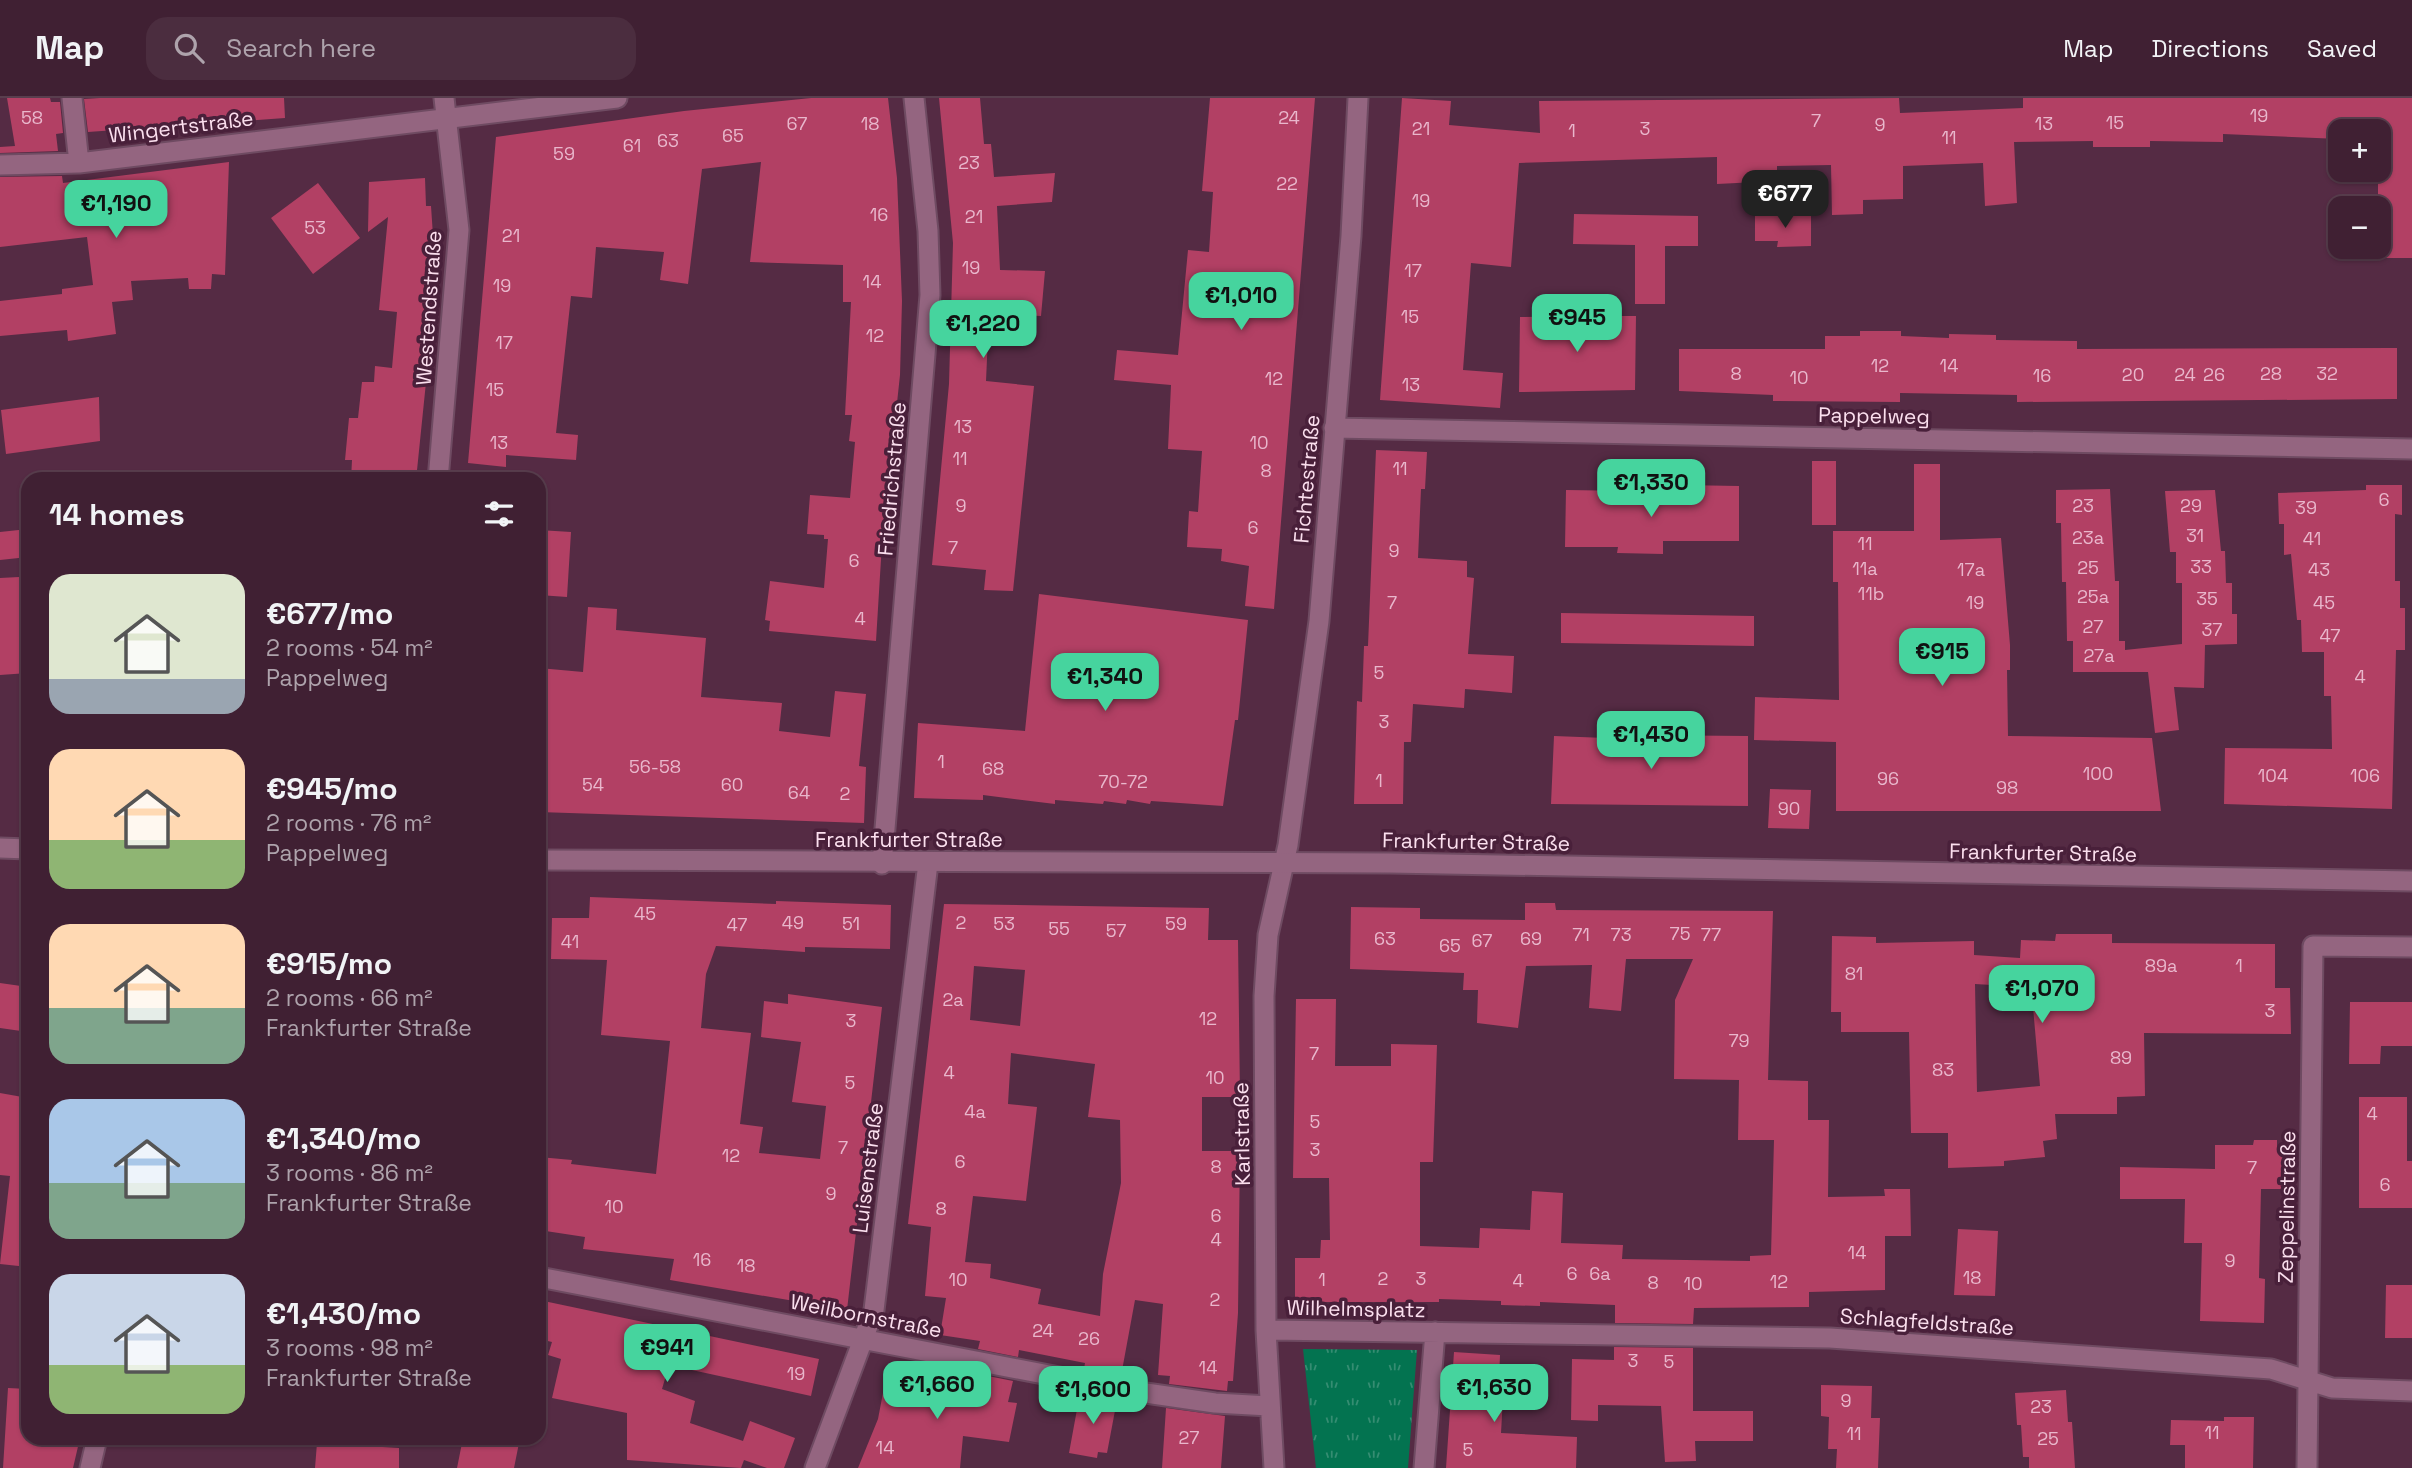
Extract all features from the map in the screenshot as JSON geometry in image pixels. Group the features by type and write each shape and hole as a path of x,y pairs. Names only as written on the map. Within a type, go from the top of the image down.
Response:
{"street":[{"path":"72,98 79,163"},
{"name":"Wingertstraße","path":"0,165 79,163 445,108 617,98"},
{"name":"Friedrichstraße","path":"882,863 930,295 928,231 914,98"},
{"name":"Fichtestraße","path":"1283,862 1319,621 1351,236 1358,98"},
{"name":"Westendstraße","path":"439,472 458,244 445,108"},
{"name":"Pappelweg","path":"1334,428 2412,449"},
{"path":"0,848 21,849"},
{"name":"Frankfurter Straße","path":"546,860 1283,862 2412,881"},
{"name":"Karlstraße","path":"1269,1406 1264,996 1268,935 1283,862"},
{"name":"Luisenstraße","path":"815,1468 874,1310 928,863"},
{"name":"Zeppelinstraße","path":"2307,1468 2313,946 2412,947"},
{"name":"Weilbornstraße","path":"546,1278 1173,1398 1269,1406"},
{"name":"Wilhelmsplatz","path":"1266,1331 1435,1332 1424,1468"},
{"name":"Schlagfeldstraße","path":"1435,1332 1896,1341 2126,1361 2271,1369 2308,1382 2350,1391 2412,1391"},
{"path":"1269,1406 1274,1468"},
{"path":"90,1468 95,1445"}],"green space":[{"path":"1303,1349 1417,1350 1408,1468 1316,1468"}],"building":[{"path":"7,98 50,98 51,102 60,102 63,133 56,134 58,151 0,153 0,147 15,146"},
{"path":"284,98 285,118 88,132 84,99"},
{"path":"811,98 888,98 897,178 902,301 900,375 882,543 876,641 769,631 770,621 765,620 770,581 824,588 828,539 824,539 824,535 807,534 810,495 850,498 855,442 849,441 852,415 845,415 851,302 843,302 843,265 750,262 761,162 702,169 688,284 660,280 664,252 596,247 592,298 571,296 556,433 578,435 576,460 506,455 506,467 468,463 496,137 684,111"},
{"path":"939,98 980,98 984,144 991,144 994,177 1055,173 1052,202 997,206 1000,270 1045,271 1041,316 989,314 986,381 1034,386 1013,591 984,590 986,570 932,565 949,384 953,243"},
{"path":"1210,98 1315,98 1274,609 1245,606 1249,566 1221,561 1222,549 1187,547 1189,511 1198,512 1202,451 1168,449 1171,385 1114,380 1117,350 1178,355 1188,250 1209,252 1213,192 1202,191"},
{"path":"1402,98 1451,101 1449,125 1540,133 1539,101 1899,98 1900,113 2023,108 2023,98 2412,98 2412,258 2391,258 2391,196 2378,196 2378,182 2391,182 2391,119 2328,119 2328,138 2223,134 2223,142 2150,141 2150,147 2093,147 2093,141 2014,142 2017,203 1985,206 1983,163 1903,166 1903,199 1863,200 1863,214 1832,215 1831,165 1777,166 1777,181 1717,184 1717,157 1519,163 1511,267 1471,263 1463,370 1503,373 1500,408 1380,400"},
{"path":"229,162 225,275 212,274 211,289 189,289 188,278 131,281 133,300 112,302 116,334 68,341 67,330 0,336 0,301 62,294 62,289 93,285 87,237 0,247 0,177 62,176 63,183"},
{"path":"425,178 426,206 431,206 435,265 438,265 417,472 351,472 352,460 345,460 349,418 358,418 362,382 374,382 375,366 392,368 397,312 379,310 388,217 368,232 369,182"},
{"path":"318,183 360,238 313,274 271,218"},
{"path":"1574,214 1698,216 1698,246 1665,246 1665,304 1635,304 1635,245 1573,244"},
{"path":"1811,214 1811,246 1777,247 1778,241 1755,241 1755,216"},
{"path":"1636,316 1635,390 1519,392 1520,317"},
{"path":"1860,331 1901,331 1901,336 1949,338 1949,334 1996,335 1996,340 2077,341 2077,349 2397,348 2397,399 2017,402 2017,395 1900,393 1900,402 1773,401 1773,395 1679,391 1679,349 1825,349 1825,336 1860,336"},
{"path":"99,397 100,441 6,454 1,410"},
{"path":"1376,450 1427,452 1425,489 1421,489 1418,558 1467,561 1467,577 1474,578 1468,654 1514,656 1512,693 1465,689 1464,708 1413,704 1411,742 1404,742 1403,804 1354,804 1357,701 1362,702 1364,646 1368,646"},
{"path":"1812,461 1836,461 1836,525 1812,525"},
{"path":"1914,464 1940,464 1940,540 2001,538 2010,645 2010,670 2007,670 2008,736 2152,738 2161,811 1836,811 1836,742 1754,740 1755,697 1839,700 1838,582 1833,582 1833,531 1914,531"},
{"path":"1681,485 1739,486 1739,541 1663,541 1663,554 1617,553 1618,547 1565,547 1566,490 1633,491 1633,498 1682,499"},
{"path":"2366,485 2402,485 2402,515 2395,514 2395,581 2400,581 2400,608 2405,608 2405,650 2396,650 2392,809 2224,804 2225,748 2332,749 2331,696 2324,696 2324,652 2302,652 2301,620 2297,620 2291,554 2284,555 2284,524 2279,524 2278,493 2366,490"},
{"path":"2110,489 2115,581 2119,581 2119,641 2125,641 2125,650 2182,644 2182,583 2176,583 2176,552 2170,552 2165,491 2215,490 2221,551 2225,551 2226,583 2232,583 2232,614 2237,614 2237,644 2205,645 2204,688 2174,687 2179,730 2155,733 2148,672 2073,672 2073,641 2067,641 2066,582 2062,582 2061,523 2056,523 2056,490"},
{"path":"21,530 21,558 0,560 0,532"},
{"path":"546,530 571,532 567,597 546,596"},
{"path":"19,577 21,674 0,675 0,578"},
{"path":"1039,594 1248,620 1238,720 1235,720 1223,806 1151,801 1150,804 1127,800 1126,804 1104,801 1103,804 1055,800 1055,804 983,795 983,800 914,798 918,723 1025,731"},
{"path":"588,607 617,609 616,630 706,638 701,697 782,703 779,731 830,737 835,691 866,694 859,766 866,767 864,823 546,812 546,669 583,672"},
{"path":"1561,613 1754,616 1754,646 1561,643"},
{"path":"1632,735 1748,736 1748,806 1551,804 1554,736 1632,739"},
{"path":"1770,789 1811,790 1809,829 1768,828"},
{"path":"590,897 891,905 890,949 805,947 805,952 716,946 706,974 701,1028 751,1033 740,1124 763,1127 759,1153 820,1159 826,1106 792,1102 801,1042 761,1037 764,1001 788,1004 788,994 882,1007 847,1310 670,1280 674,1259 583,1249 585,1237 546,1231 546,1158 572,1160 571,1164 656,1174 670,1041 601,1035 607,960 551,959 552,918 589,918"},
{"path":"1525,903 1555,903 1556,910 1773,911 1768,1080 1808,1081 1808,1120 1829,1120 1828,1197 1885,1196 1884,1189 1910,1189 1911,1236 1885,1236 1885,1290 1809,1292 1809,1307 1694,1308 1693,1324 1615,1323 1615,1305 1540,1302 1540,1306 1501,1305 1501,1301 1439,1299 1439,1302 1295,1302 1295,1258 1320,1258 1321,1240 1330,1240 1329,1178 1293,1178 1296,999 1336,999 1335,1066 1391,1066 1391,1044 1437,1045 1433,1162 1420,1162 1420,1246 1479,1248 1480,1228 1530,1230 1532,1191 1563,1193 1561,1243 1623,1245 1622,1259 1750,1261 1750,1256 1771,1255 1774,1140 1738,1140 1739,1080 1674,1079 1675,1000 1693,959 1626,959 1621,1011 1589,1008 1592,965 1526,966 1518,1028 1477,1023 1478,990 1463,990 1464,973 1350,969 1351,907 1420,908 1420,919 1525,920"},
{"path":"944,904 1209,908 1208,940 1238,940 1240,1097 1202,1097 1202,1151 1240,1151 1238,1313 1233,1381 1228,1381 1227,1391 1169,1384 1170,1376 1158,1375 1163,1304 1135,1300 1121,1376 1084,1369 1085,1363 1019,1350 1018,1357 978,1349 980,1341 940,1335 946,1298 925,1296 931,1227 908,1224","holes":["974,966 1025,970 1020,1026 970,1020","1011,1053 1095,1064 1088,1117 1120,1120 1121,1183 1103,1274 1100,1316 1038,1304 1041,1289 990,1278 991,1264 965,1262 973,1196 1026,1201 1037,1107 1008,1104"]},
{"path":"2056,934 2112,934 2112,943 2275,944 2275,988 2290,988 2291,1034 2144,1033 2145,1096 2117,1097 2117,1114 2055,1114 2057,1139 2043,1141 2045,1157 2004,1161 2004,1166 1948,1168 1948,1133 1911,1133 1909,1032 1841,1032 1841,1012 1831,1012 1832,936 1876,937 1876,943 1974,941 1974,955 2020,958 2021,940 2055,941","holes":["1975,984 2025,987 2025,996 2032,996 2040,1086 1977,1092"]},
{"path":"0,983 21,986 21,1031 0,1028"},
{"path":"2350,1002 2412,1002 2412,1046 2381,1046 2380,1064 2349,1064"},
{"path":"0,1093 21,1097 21,1266 0,1264 10,1176 0,1175"},
{"path":"2359,1097 2407,1097 2407,1161 2412,1161 2412,1208 2359,1208"},
{"path":"2254,1140 2277,1140 2277,1147 2290,1146 2290,1189 2261,1189 2259,1278 2265,1279 2264,1323 2200,1321 2202,1243 2184,1243 2185,1199 2120,1199 2120,1167 2215,1169 2215,1145 2253,1145"},
{"path":"1958,1229 1998,1231 1995,1296 1954,1295"},
{"path":"2386,1285 2412,1285 2412,1338 2385,1338"},
{"path":"546,1301 819,1359 811,1396 669,1365 662,1389 695,1401 690,1423 743,1441 750,1421 795,1438 784,1468 767,1468 744,1460 741,1468 627,1460 627,1413 552,1398 561,1359 548,1355 552,1342 546,1341"},
{"path":"1614,1347 1693,1348 1693,1411 1753,1411 1753,1441 1695,1441 1696,1461 1665,1462 1661,1406 1598,1405 1598,1421 1571,1420 1572,1359 1614,1360"},
{"path":"1454,1352 1500,1355 1499,1380 1504,1380 1501,1433 1577,1437 1576,1468 1446,1468"},
{"path":"887,1372 970,1389 973,1373 1013,1381 1008,1402 1017,1403 1009,1442 963,1436 960,1468 858,1468 878,1419"},
{"path":"1821,1385 1872,1386 1871,1418 1880,1418 1878,1468 1836,1468 1837,1449 1828,1449 1829,1417 1821,1416"},
{"path":"8,1388 21,1389 21,1445 78,1445 73,1468 3,1468"},
{"path":"2066,1390 2068,1422 2072,1422 2075,1468 2029,1468 2029,1457 2023,1457 2021,1425 2017,1425 2015,1393"},
{"path":"1080,1393 1117,1400 1107,1453 1098,1452 1097,1458 1069,1453"},
{"path":"1166,1408 1225,1416 1221,1468 1162,1468"},
{"path":"2224,1417 2254,1417 2253,1468 2185,1468 2185,1445 2170,1445 2171,1420 2224,1421"},
{"path":"317,1445 399,1448 399,1468 315,1468"},
{"path":"462,1445 519,1445 514,1468 457,1468"}]}
